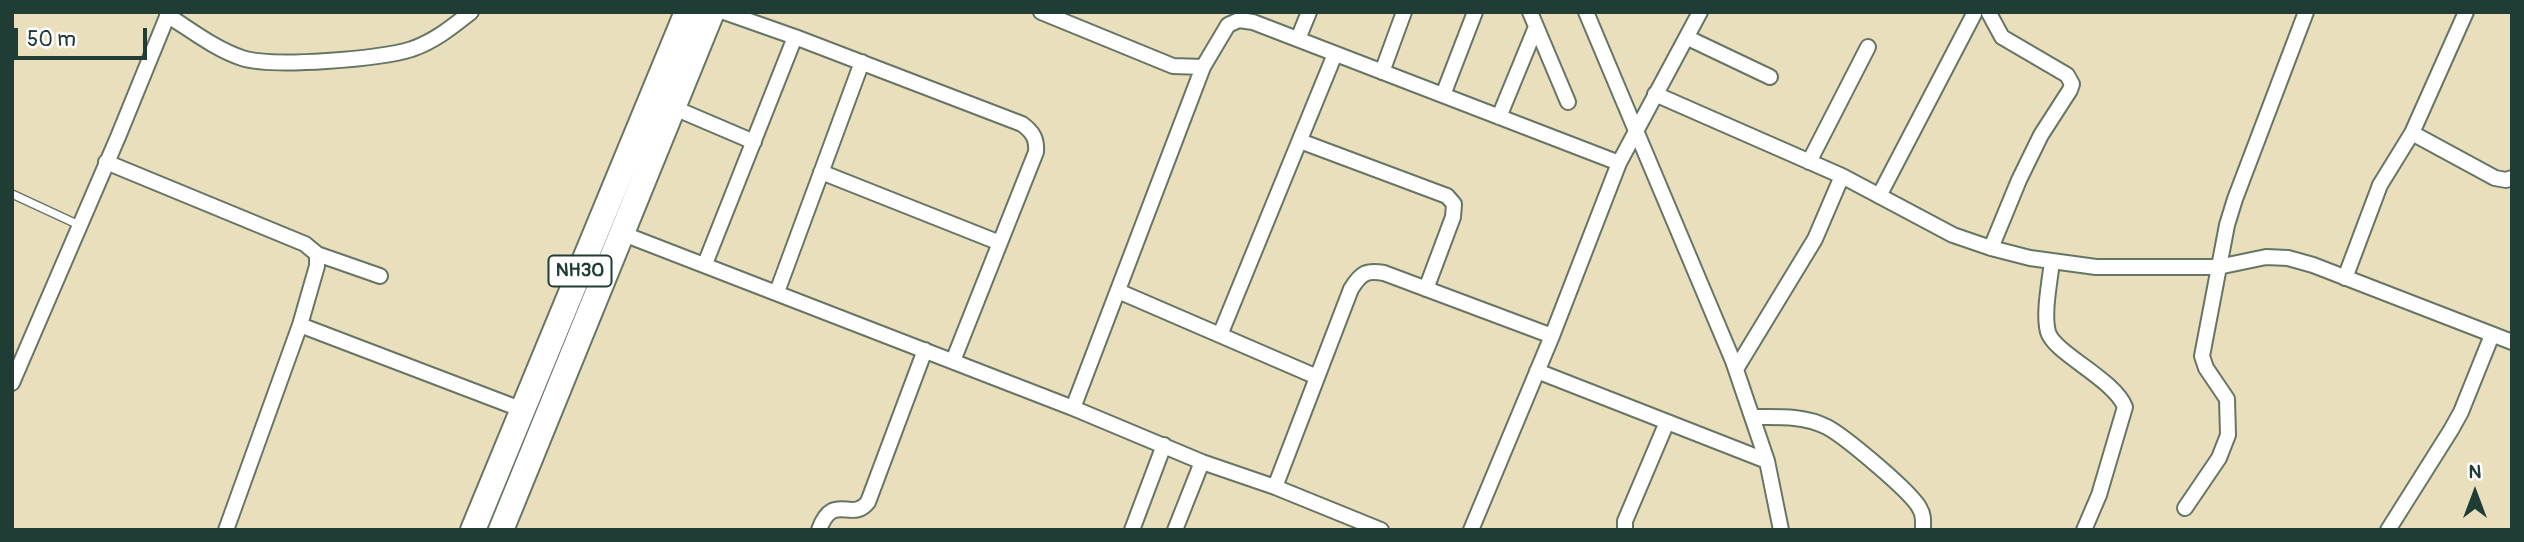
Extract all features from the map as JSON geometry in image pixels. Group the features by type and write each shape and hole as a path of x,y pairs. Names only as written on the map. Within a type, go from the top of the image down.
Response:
{"highway":[{"name":"NH30","path":"473,530 687,12"},
{"name":"NH30","path":"500,530 712,12"}],"street":[{"path":"12,383 168,14 228,53 245,59 298,62 388,55 413,48 437,38 471,12"},
{"path":"724,12 1023,124 1034,135 1035,152 953,361"},
{"path":"1041,12 1173,66 1203,67"},
{"path":"1078,27 1083,12"},
{"path":"1298,39 1309,12"},
{"path":"1382,72 1404,12"},
{"path":"1443,95 1475,12"},
{"path":"1531,12 1568,102"},
{"path":"1586,12 1736,369 1767,461 1781,530"},
{"path":"1472,530 1552,336 1619,163 1700,12"},
{"path":"2185,508 2219,458 2228,435 2227,399 2206,368 2202,356 2218,267 2235,199 2306,12"},
{"path":"2345,278 2379,185 2412,133 2466,12"},
{"path":"1879,195 1968,13 1990,13 2002,37 2067,75 2072,84 2027,163 1991,248"},
{"path":"1073,408 1203,67 1228,25 1240,16 1619,163"},
{"path":"1499,117 1536,27"},
{"path":"705,264 796,37"},
{"path":"1688,38 1770,76"},
{"path":"1809,162 1868,47"},
{"path":"1220,335 1335,54"},
{"path":"777,292 862,62"},
{"path":"1655,94 1842,176 1953,235 1991,248 2096,267 2218,267 2266,257 2301,260 2512,342"},
{"path":"672,107 754,142"},
{"path":"2412,133 2496,178 2512,178"},
{"path":"1300,141 1447,197 1454,204 1453,217 1426,289"},
{"path":"106,162 305,244 317,254 380,276"},
{"path":"821,172 1000,243"},
{"path":"1736,369 1815,239 1842,176"},
{"path":"621,233 1381,530"},
{"path":"226,530 300,325 317,266 317,254"},
{"path":"2052,261 2046,324 2049,335 2054,343 2118,395 2124,407 2099,495 2084,530"},
{"path":"1275,487 1351,289 1360,275 1369,270 1384,273 1552,336"},
{"path":"1118,291 1317,377"},
{"path":"300,325 523,410"},
{"path":"2388,530 2452,430 2492,335"},
{"path":"820,530 825,516 831,510 862,509 868,502 925,350"},
{"path":"1537,371 1767,461"},
{"path":"1752,417 1799,418 1826,426 1867,457 1920,507 1924,520 1923,530"},
{"path":"1625,530 1625,521 1667,422"},
{"path":"1132,530 1164,445"},
{"path":"1175,530 1202,462"}],"lane":[{"path":"12,194 79,225"}]}
